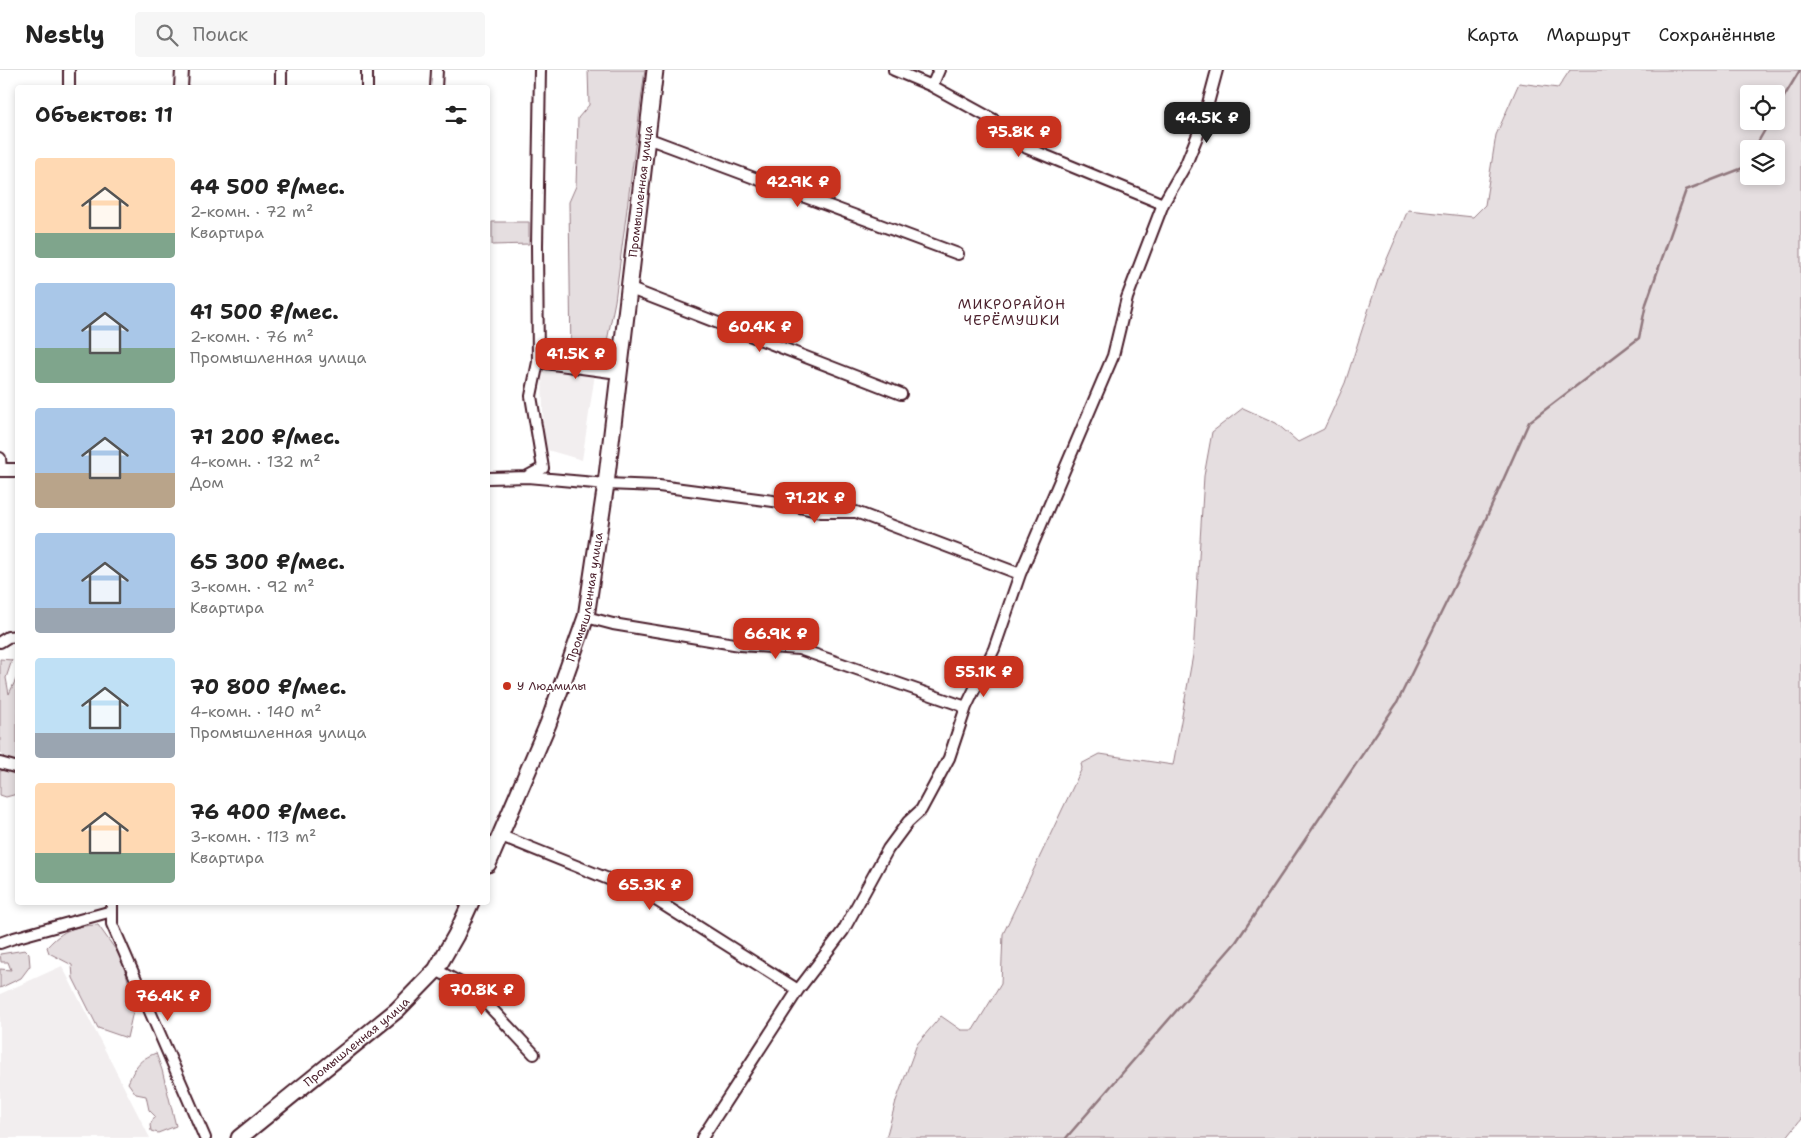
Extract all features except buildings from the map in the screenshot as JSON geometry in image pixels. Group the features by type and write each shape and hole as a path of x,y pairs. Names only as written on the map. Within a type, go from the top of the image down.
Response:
{"main road":[{"name":"Промышленная улица","path":"490,859 548,724 586,617 606,484 655,70"},
{"name":"Промышленная улица","path":"239,1138 397,1010 436,970 456,935 470,905"}],"street":[{"path":"69,70 69,85"},
{"path":"181,85 182,70"},
{"path":"281,70 281,85"},
{"path":"367,70 367,85"},
{"path":"436,85 437,70"},
{"path":"528,477 543,468 532,396 538,362 536,245 540,70"},
{"path":"894,70 932,86 994,120 1008,134 1027,148 1163,204"},
{"path":"932,86 939,70"},
{"path":"702,1138 798,990 843,931 888,848 908,822 921,810 949,758 966,707 994,649 1020,574 1112,356 1127,298 1163,204 1186,164 1203,122 1217,70"},
{"path":"647,138 958,254"},
{"path":"628,288 901,394"},
{"path":"538,362 618,374"},
{"path":"0,458 0,470 15,470"},
{"path":"490,478 528,477 606,484 659,486 772,501 821,512 856,512 1020,574"},
{"path":"586,617 613,624 740,644 799,649 966,707"},
{"path":"0,642 8,637 15,636"},
{"path":"0,763 15,767"},
{"path":"499,835 648,895 798,990"},
{"path":"0,943 112,907 112,924 205,1138"},
{"path":"436,970 474,990 534,1054"}],"shaded area":[{"path":"588,70 645,70 615,301 603,361 571,359 569,202 576,186 578,118 589,105"},
{"path":"1570,70 1801,70 1801,1119 1786,1138 886,1138 896,1101 917,1044 941,1016 961,1030 973,1030 1001,984 1003,934 1082,768 1081,764 1100,754 1173,765 1193,655 1204,476 1212,432 1243,408 1276,423 1298,442 1324,429 1345,383 1378,280 1408,210 1473,217 1485,205 1496,135 1519,83 1558,88"},
{"path":"492,222 529,222 529,244 492,245"},
{"path":"542,371 595,374 582,460 544,449"},
{"path":"0,659 12,660 6,678 9,694 15,681 15,762 6,759 0,753"},
{"path":"7,770 15,772 15,795 6,797 0,795 0,771"},
{"path":"98,925 123,960 134,1007 127,1038 98,1028 73,978 72,965 49,953 47,947 64,932 82,926"},
{"path":"25,950 29,954 30,966 21,978 0,988 0,969 11,970 8,962 1,962 0,954"},
{"path":"62,966 150,1138 0,1138 0,994"},
{"path":"156,1053 176,1126 158,1133 151,1131 150,1125 155,1116 149,1110 146,1096 136,1094 128,1083 138,1064"}],"waterway":[{"path":"1785,95 1800,70"},
{"path":"1759,140 1765,130"},
{"path":"1066,1138 1236,942 1397,703 1471,552 1529,422 1639,338 1646,304 1686,190 1740,169"}],"place":[{"name":"У Людмилы","path":"507,686"}],"district":[{"name":"МИКРОРАЙОН ЧЕРЁМУШКИ","path":"1012,312"}]}
